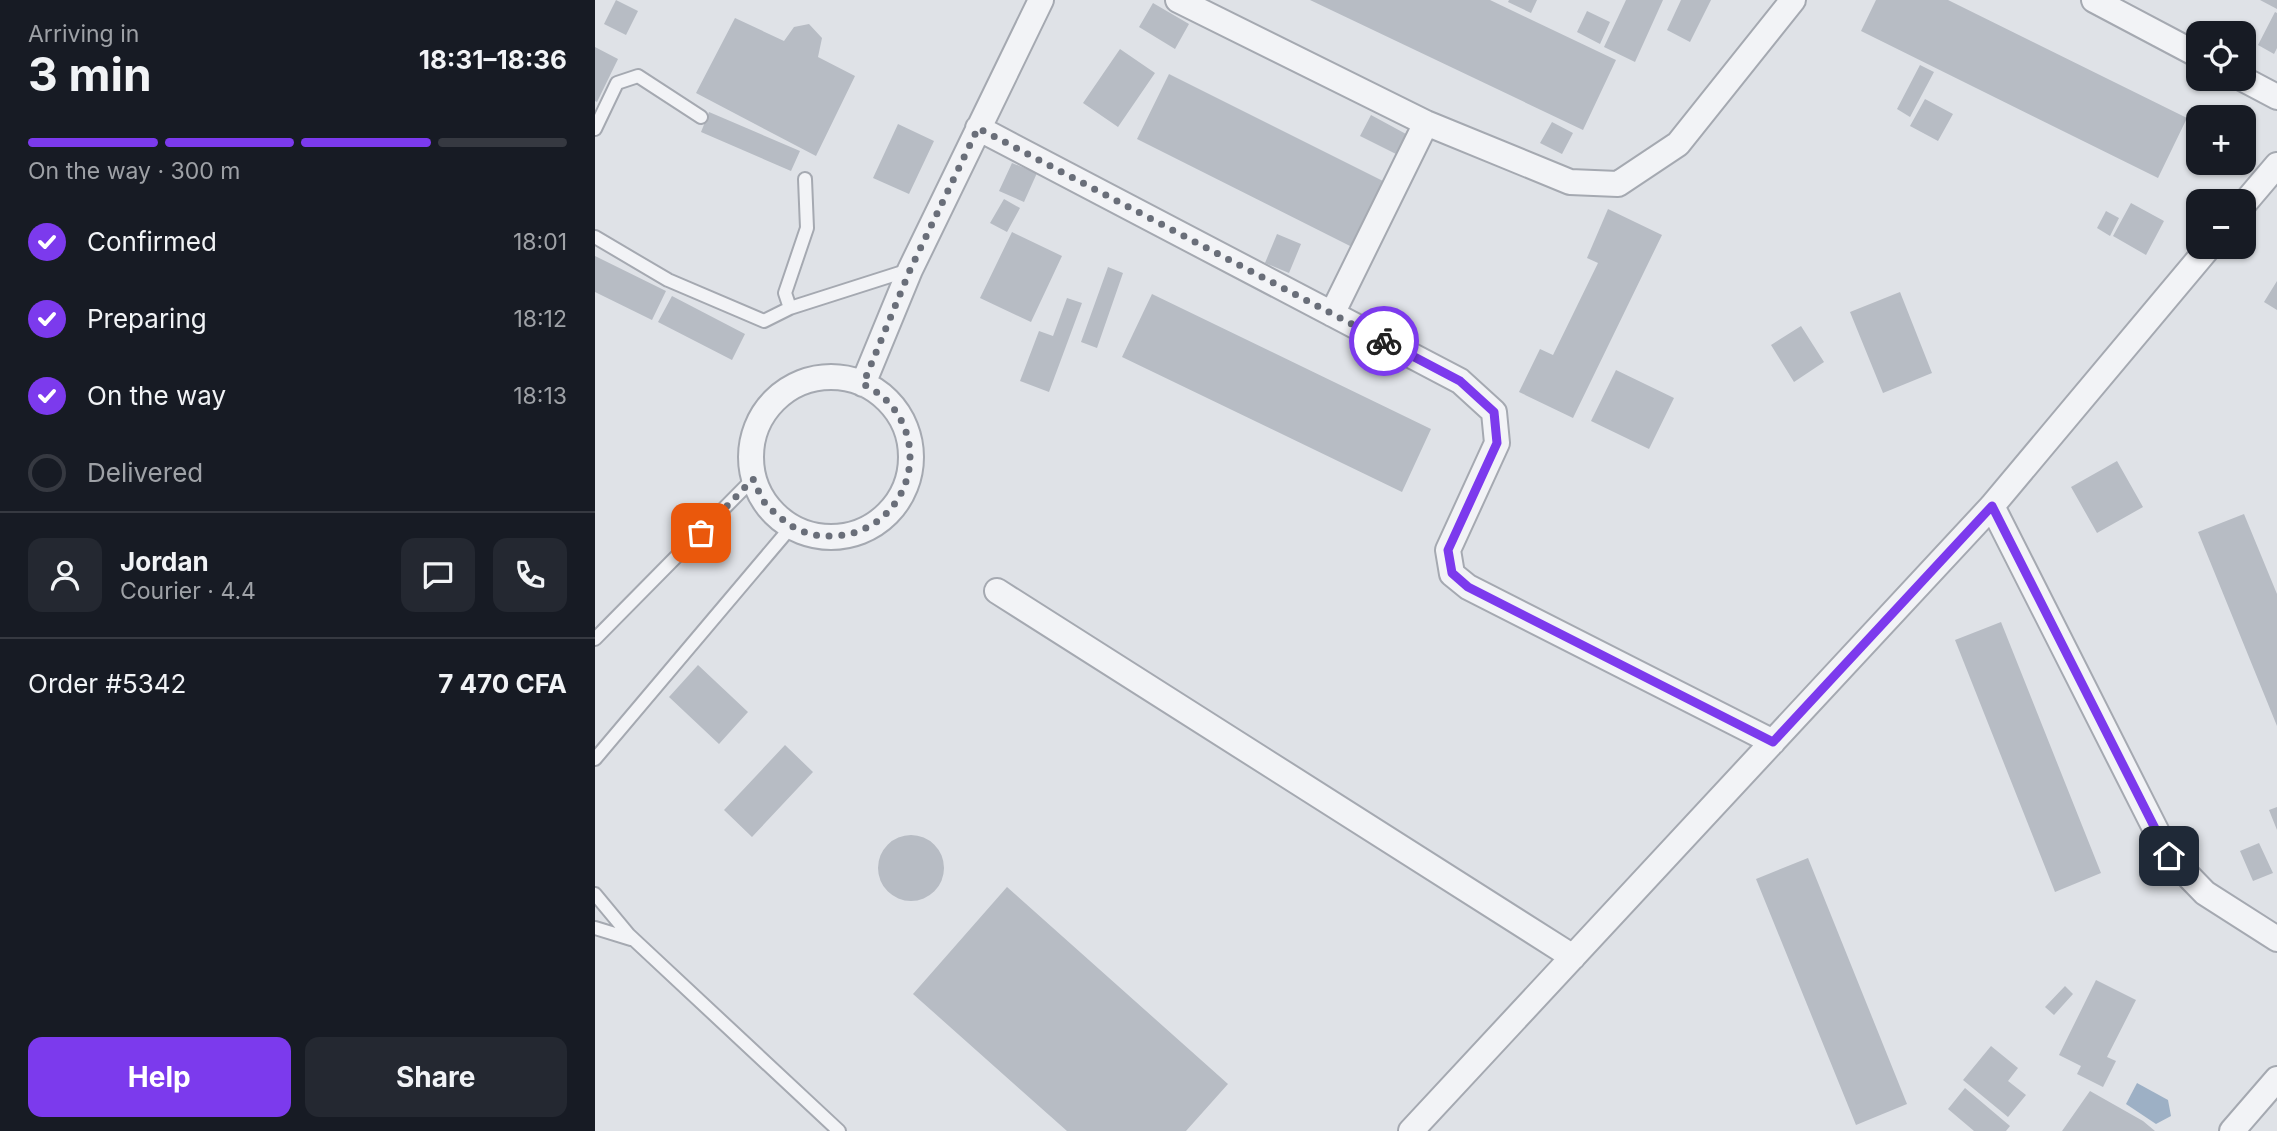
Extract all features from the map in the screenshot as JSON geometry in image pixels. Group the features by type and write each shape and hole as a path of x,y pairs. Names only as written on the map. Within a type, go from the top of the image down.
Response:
{"street":[{"path":"863,384 910,270 1041,0"},
{"path":"1178,0 1426,123 1570,182 1618,184 1678,145 1793,0"},
{"path":"2094,0 2186,49"},
{"path":"2256,86 2277,97"},
{"path":"1332,314 1426,123"},
{"path":"978,128 1460,381 1494,412 1497,443 1448,550 1452,573 1468,587 1773,742"},
{"path":"2256,190 2277,165"},
{"path":"1411,1131 1992,506 2199,259"},
{"path":"836,377 863,384 885,398 902,421 909,440 910,468 902,495 876,524 851,536 817,537 791,527 766,505 753,479 751,447 759,420 785,390 811,379 836,377"},
{"path":"1992,506 2169,856 2205,893 2277,939"},
{"path":"997,591 1573,957"},
{"path":"2232,1131 2277,1079"}],"lane":[{"path":"595,130 617,83 638,76 701,117"},
{"path":"790,308 785,293 807,228 804,179"},
{"path":"595,237 668,280 764,321 790,308 910,270"},
{"path":"595,639 753,479"},
{"path":"595,759 791,527"},
{"path":"595,894 634,940 839,1131"},
{"path":"595,928 634,940"}],"water":[{"path":"2137,1083 2168,1100 2171,1116 2156,1124 2126,1104"}],"building":[{"path":"616,0 638,11 626,35 604,24"},
{"path":"1310,0 1490,0 1616,60 1583,130"},
{"path":"1537,0 1531,13 1508,2"},
{"path":"1626,0 1663,0 1635,62 1604,47"},
{"path":"1681,0 1711,0 1690,42 1667,30"},
{"path":"1876,0 1948,0 2186,118 2186,120 2158,178 1861,31"},
{"path":"2260,0 2277,0 2277,9"},
{"path":"1153,3 1189,24 1175,49 1139,27"},
{"path":"1587,11 1610,22 1600,44 1577,32"},
{"path":"2275,12 2277,48 2274,54 2258,45"},
{"path":"735,18 784,41 794,27 809,24 822,38 818,57 855,76 816,156 696,93"},
{"path":"595,47 618,59 597,102 595,101"},
{"path":"1120,49 1155,73 1118,127 1083,103"},
{"path":"1920,65 1934,72 1910,117 1897,109"},
{"path":"1169,74 1391,185 1358,250 1137,139"},
{"path":"1925,99 1953,114 1938,141 1910,126"},
{"path":"709,112 800,151 791,171 701,132"},
{"path":"1371,115 1406,134 1396,154 1360,136"},
{"path":"1552,122 1573,133 1562,154 1540,143"},
{"path":"898,124 934,141 909,194 873,178"},
{"path":"1012,163 1037,173 1024,202 999,191"},
{"path":"1004,199 1020,208 1007,232 990,223"},
{"path":"2131,203 2164,221 2146,255 2113,236"},
{"path":"1608,209 1662,235 1573,418 1519,392 1540,349 1553,355 1598,263 1587,258"},
{"path":"2106,211 2119,218 2110,236 2097,228"},
{"path":"1012,232 1062,256 1031,322 980,298"},
{"path":"1277,234 1301,244 1289,273 1265,263"},
{"path":"595,256 666,291 652,320 595,292"},
{"path":"1108,267 1123,273 1097,348 1081,342"},
{"path":"2277,281 2277,310 2264,302"},
{"path":"1900,292 1932,373 1883,393 1850,312"},
{"path":"1152,294 1431,429 1402,492 1122,357"},
{"path":"672,296 745,334 732,360 658,322"},
{"path":"1067,298 1082,303 1049,392 1020,381 1039,331 1053,336"},
{"path":"1801,326 1824,362 1794,382 1771,345"},
{"path":"1616,370 1674,398 1649,449 1591,421"},
{"path":"2117,461 2143,507 2097,533 2071,487"},
{"path":"2244,514 2277,594 2277,726 2198,532"},
{"path":"2001,622 2101,873 2055,892 1955,640"},
{"path":"698,665 748,712 719,744 669,697"},
{"path":"785,745 813,772 752,837 724,810"},
{"path":"2277,807 2277,830 2269,810"},
{"path":"911,835 924,837 939,850 944,868 942,881 929,896 911,901 898,899 883,886 878,868 880,855 893,840"},
{"path":"2259,843 2273,873 2253,881 2240,851"},
{"path":"1808,858 1907,1104 1856,1125 1756,879"},
{"path":"1007,887 1228,1084 1186,1131 1067,1131 913,994"},
{"path":"2096,980 2136,1000 2107,1057 2116,1061 2103,1087 2077,1074 2081,1066 2059,1055"},
{"path":"2065,986 2073,994 2054,1015 2045,1007"},
{"path":"1991,1046 2018,1068 2008,1081 2026,1095 2008,1117 1963,1080"},
{"path":"1965,1088 2010,1126 2006,1131 1974,1131 1948,1109"},
{"path":"2090,1091 2143,1121 2155,1131 2062,1131"}],"way so far":[{"path":"701,533 753,479 766,505 791,527 817,537 851,536 876,524 902,495 910,468 909,440 902,421 885,398 863,384 910,270 978,128 1384,341"}],"route":[{"path":"1384,341 1460,381 1494,412 1497,443 1448,550 1452,573 1468,587 1773,742 1992,506 2169,856"}]}
